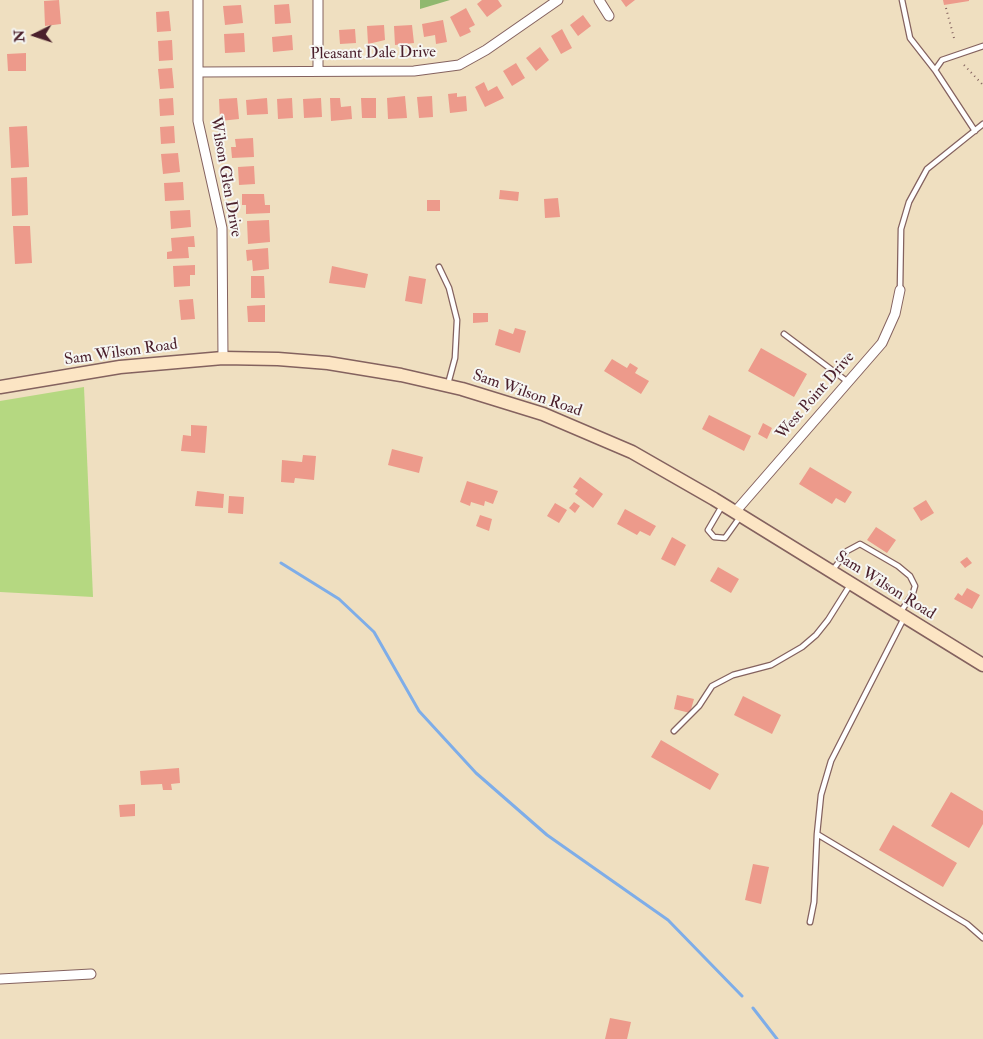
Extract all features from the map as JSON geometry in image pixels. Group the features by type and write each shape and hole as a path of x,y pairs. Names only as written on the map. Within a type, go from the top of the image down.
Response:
{"street":[{"name":"Wilson Glen Drive","path":"198,0 198,121 222,228 222,358"},
{"path":"318,0 318,70"},
{"name":"Pleasant Dale Drive","path":"198,72 414,71 459,65 500,40 558,0"},
{"path":"599,0 610,16"},
{"name":"West Point Drive","path":"738,514 882,343 895,314 900,290"},
{"name":"Sam Wilson Road","path":"0,387 120,367 222,358 278,359 328,363 448,385 520,406 588,432 668,472 983,665"},
{"path":"0,979 90,974"}],"lane":[{"path":"902,0 910,38 935,70 975,130"},
{"path":"935,70 942,60 983,46"},
{"path":"900,290 901,229 909,202 927,169 983,124"},
{"path":"439,267 449,288 457,320 455,358 448,385"},
{"path":"784,334 848,382"},
{"path":"723,505 708,530 714,537 725,538 738,514"},
{"path":"810,922 814,902 821,795 831,762 915,586 904,571 860,544 855,545 831,572"},
{"path":"674,731 699,706 712,686 733,675 771,665 802,647 816,635 828,620 850,584"},
{"path":"818,834 967,924 983,938"}],"path":[{"path":"946,8 954,38"},
{"path":"964,65 983,84"}],"green space":[{"path":"420,0 450,0 420,9"},
{"path":"84,387 93,597 0,592 0,401"}],"building":[{"path":"59,0 61,24 45,26 44,1"},
{"path":"482,0 498,0 502,6 487,17 477,4"},
{"path":"621,0 635,0 626,7"},
{"path":"943,0 969,0 969,1 944,5"},
{"path":"289,4 291,23 275,24 274,5"},
{"path":"241,5 243,23 225,25 223,6"},
{"path":"466,8 475,25 469,28 471,32 460,37 450,17"},
{"path":"169,11 171,31 157,32 156,12"},
{"path":"583,15 591,26 578,36 570,25"},
{"path":"443,20 447,42 436,44 435,35 424,37 422,24"},
{"path":"384,25 385,40 368,44 367,26"},
{"path":"412,25 414,43 395,45 394,26"},
{"path":"355,29 356,43 340,44 339,30"},
{"path":"562,29 572,48 561,54 551,36"},
{"path":"244,33 245,52 225,53 224,34"},
{"path":"292,35 293,50 273,52 272,37"},
{"path":"172,40 173,60 159,61 158,41"},
{"path":"540,47 549,60 536,71 526,58"},
{"path":"26,53 26,71 8,71 7,54"},
{"path":"516,63 525,78 512,86 503,71"},
{"path":"172,68 174,88 160,89 158,69"},
{"path":"484,82 488,91 497,86 504,98 485,107 475,87"},
{"path":"457,93 457,97 466,96 467,111 450,113 448,94"},
{"path":"405,96 407,118 388,119 387,98"},
{"path":"432,96 433,117 419,118 417,97"},
{"path":"173,98 174,115 160,116 159,99"},
{"path":"237,98 239,119 220,121 219,99"},
{"path":"267,98 268,114 247,115 246,100"},
{"path":"292,98 293,118 278,119 277,99"},
{"path":"321,98 322,117 304,118 303,99"},
{"path":"330,98 340,98 341,107 351,106 352,119 331,121"},
{"path":"361,98 376,98 376,118 362,118"},
{"path":"27,126 29,167 11,168 9,127"},
{"path":"174,126 175,143 161,144 160,127"},
{"path":"253,138 254,157 232,158 231,147 236,147 235,139"},
{"path":"178,153 180,172 163,174 161,154"},
{"path":"254,166 255,184 239,185 238,167"},
{"path":"27,177 28,215 12,216 11,178"},
{"path":"183,182 184,200 165,201 164,183"},
{"path":"500,190 519,192 518,201 499,199"},
{"path":"242,194 264,194 265,205 270,205 270,213 246,214 246,205 242,205"},
{"path":"558,198 560,217 545,218 544,199"},
{"path":"427,200 440,200 440,211 427,211"},
{"path":"190,210 191,227 171,229 170,211"},
{"path":"269,220 270,242 248,244 247,221"},
{"path":"13,226 30,226 32,263 15,264"},
{"path":"194,236 195,247 188,247 189,258 167,259 167,252 172,251 171,238"},
{"path":"268,248 269,269 253,271 252,260 247,261 246,250"},
{"path":"195,265 195,275 190,275 190,286 174,287 173,266"},
{"path":"332,266 368,274 365,288 329,283"},
{"path":"251,276 264,276 265,298 251,298"},
{"path":"409,276 426,279 422,304 405,301"},
{"path":"193,299 195,319 181,320 179,300"},
{"path":"265,305 265,322 248,322 247,306"},
{"path":"473,313 488,313 488,322 473,323"},
{"path":"515,328 526,331 520,353 495,345 499,329 513,334"},
{"path":"761,348 807,374 794,397 748,371"},
{"path":"612,359 627,368 630,363 638,368 635,373 649,381 641,394 604,371"},
{"path":"709,415 751,436 744,451 702,429"},
{"path":"763,423 772,428 767,439 758,434"},
{"path":"191,425 207,426 205,453 181,451 183,435 191,436"},
{"path":"392,449 423,457 419,473 388,465"},
{"path":"303,455 316,456 314,480 295,478 294,483 281,482 282,460 302,462"},
{"path":"810,467 852,492 845,503 836,498 832,504 799,484"},
{"path":"580,477 603,494 593,508 575,494 578,490 573,487"},
{"path":"467,481 498,491 493,504 485,501 484,506 471,502 470,506 460,502"},
{"path":"197,491 224,494 223,508 195,506"},
{"path":"229,496 244,497 243,514 228,513"},
{"path":"926,500 934,513 921,521 913,508"},
{"path":"574,502 580,506 575,513 569,508"},
{"path":"555,503 567,510 559,523 547,516"},
{"path":"625,509 656,526 650,536 640,531 637,535 617,524"},
{"path":"480,515 492,519 489,531 476,526"},
{"path":"876,527 896,540 887,553 867,540"},
{"path":"672,537 686,545 675,566 661,559"},
{"path":"967,557 972,563 965,568 960,562"},
{"path":"718,567 739,579 731,593 710,581"},
{"path":"967,588 980,595 972,609 954,599 958,593 962,596"},
{"path":"677,695 694,699 690,713 674,709"},
{"path":"743,696 781,715 772,734 734,715"},
{"path":"661,740 719,774 710,790 651,757"},
{"path":"179,768 180,783 171,784 172,790 163,790 162,784 141,785 140,771"},
{"path":"951,792 983,811 983,824 969,848 931,826"},
{"path":"135,804 135,816 120,817 119,805"},
{"path":"893,825 957,863 943,887 879,850"},
{"path":"753,864 769,867 761,904 745,900"},
{"path":"610,1018 631,1022 627,1039 605,1039"}],"waterway":[{"path":"281,563 339,599 374,632 419,711 476,773 547,835 668,920 742,996"},
{"path":"753,1008 777,1039"}]}
